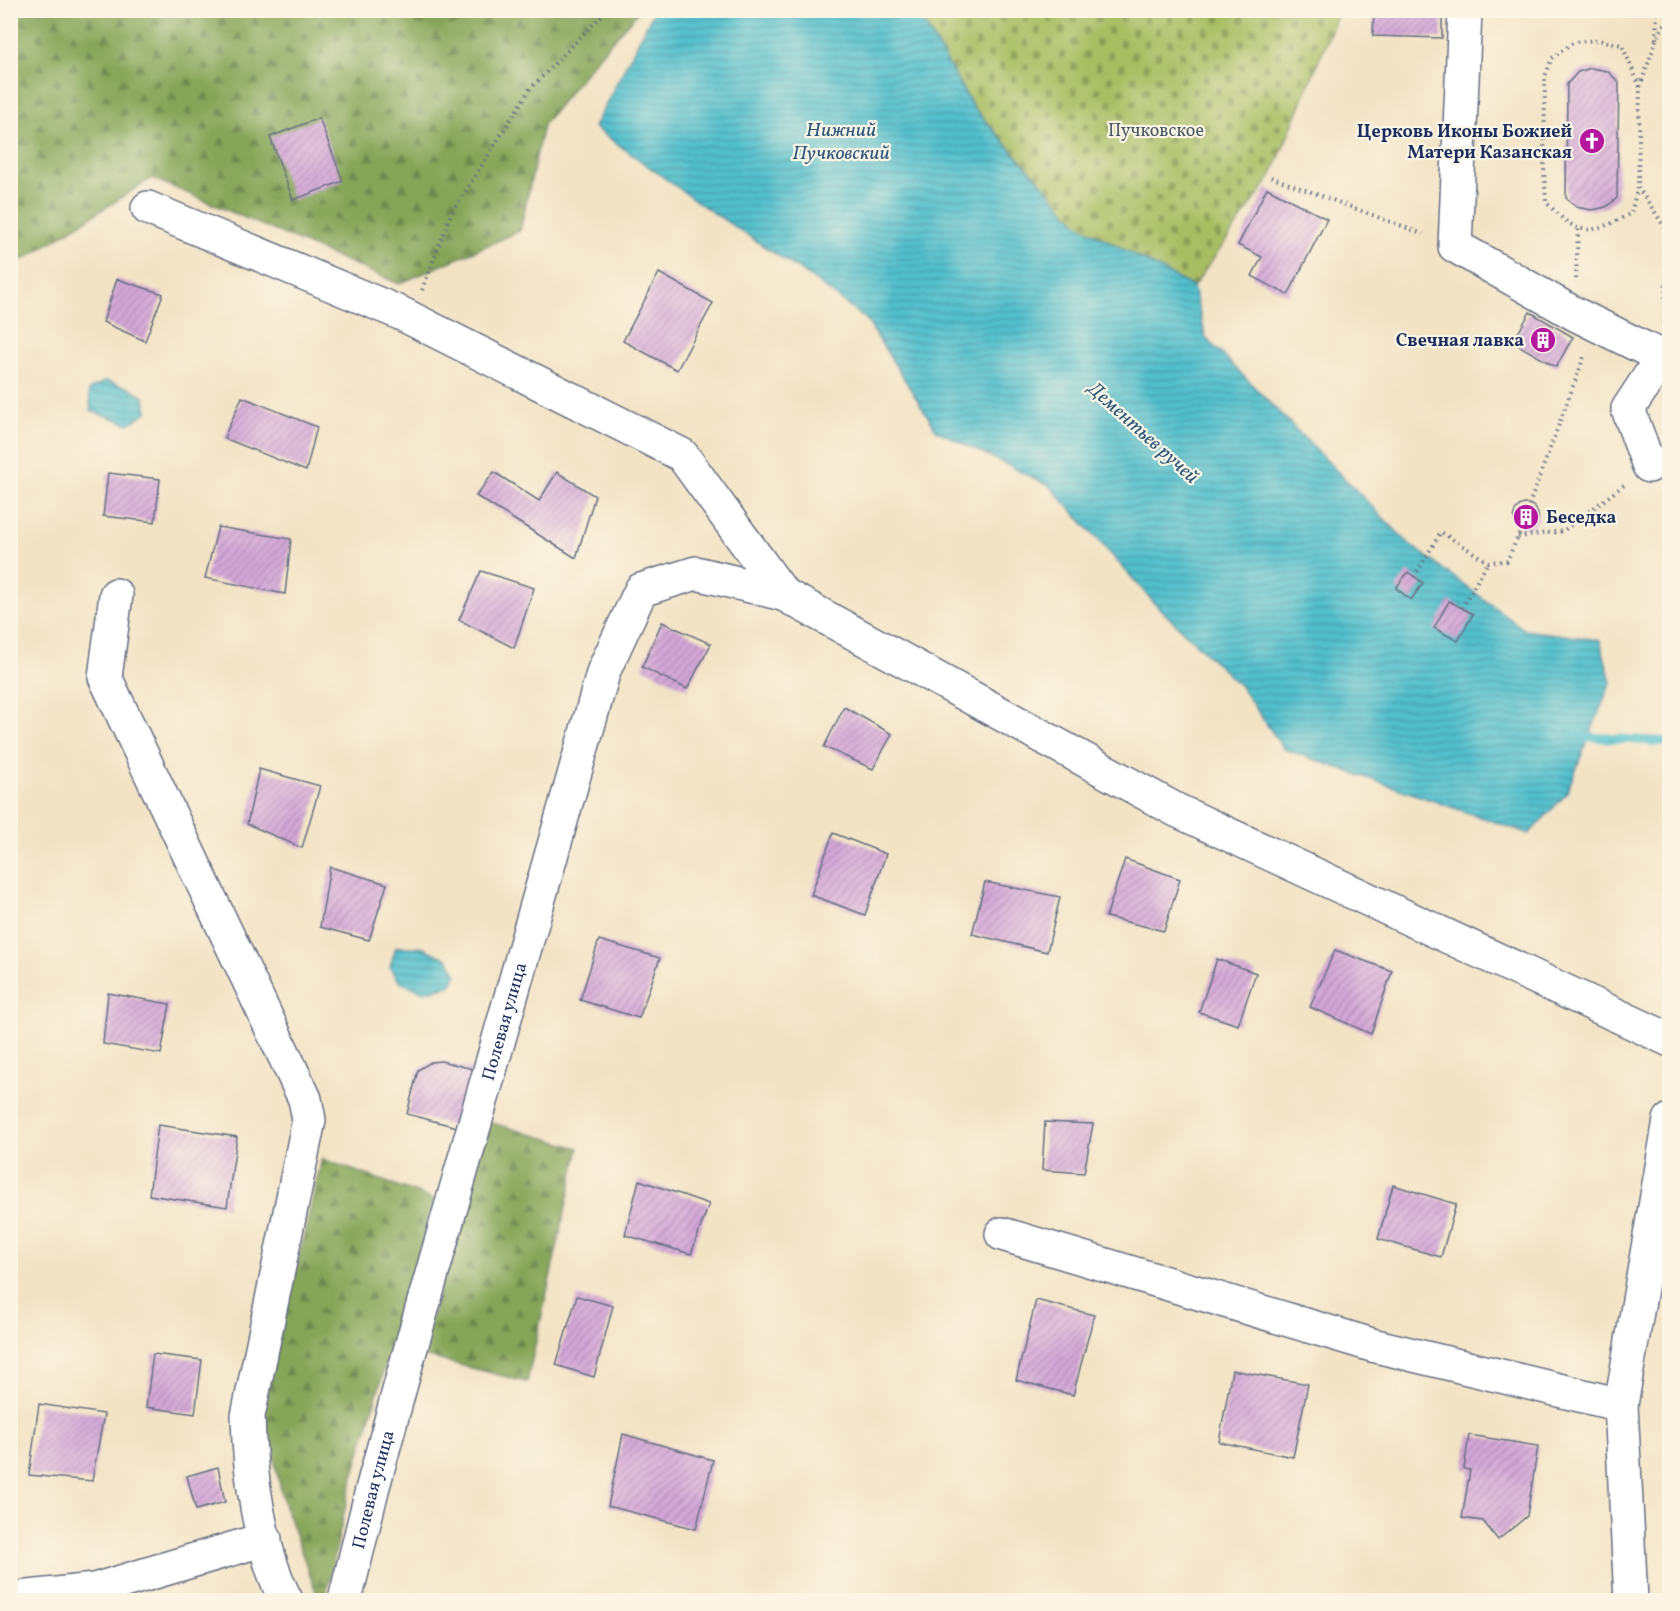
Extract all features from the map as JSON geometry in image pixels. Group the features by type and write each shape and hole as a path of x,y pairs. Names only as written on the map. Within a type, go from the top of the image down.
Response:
{"street":[{"path":"1465,10 1455,246 1585,319 1666,357 1628,409 1649,466"},
{"path":"148,208 411,319 682,455 783,594 1176,810 1670,1040"},
{"name":"Полевая улица","path":"345,1600 406,1365 604,670 641,590 696,573 783,594"},
{"path":"116,595 105,677 304,1099 309,1120 249,1416 249,1446 258,1508 272,1567 286,1600"},
{"path":"1631,1600 1621,1405 1670,1120"},
{"path":"1002,1234 1372,1345 1621,1405"},
{"path":"10,1599 94,1590 265,1539"}],"path":[{"path":"411,319 450,214 530,89 607,10"},
{"path":"1656,40 1657,10"},
{"path":"1640,87 1622,45 1599,40 1574,42 1552,58 1545,77 1546,202 1578,229 1600,228 1631,213 1638,186 1640,87 1656,40 1670,15"},
{"path":"1271,177 1455,246"},
{"path":"1638,186 1669,235 1666,357"},
{"path":"1529,505 1585,319 1578,229"},
{"path":"1518,537 1563,531 1649,466"},
{"path":"1414,577 1440,532 1488,562 1507,561 1522,528"},
{"path":"1462,608 1488,562"}],"green space":[{"path":"10,11 639,11 543,125 520,231 399,284 152,178 23,260 11,257"},
{"name":"Пучковское","path":"917,11 1339,11 1271,177 1193,287 1079,225 973,107"},
{"path":"489,1122 579,1148 527,1382 420,1355"},
{"path":"322,1159 434,1199 349,1491 325,1600 319,1600 284,1504 263,1409"}],"water":[{"name":"Нижний Пучковский","path":"654,11 917,11 973,107 1079,225 1193,287 1206,338 1407,542 1525,630 1600,640 1611,682 1566,794 1529,834 1284,749 1240,686 1158,607 1050,486 937,431 866,319 809,276 703,206 594,127"},
{"path":"105,381 130,388 145,398 147,412 129,424 91,411 89,390"},
{"path":"396,947 421,947 448,959 457,975 449,986 424,992 399,981 390,967"}],"building":[{"path":"1374,10 1442,10 1442,38 1373,36"},
{"name":"Церковь Иконы Божией Матери Казанская","path":"1591,68 1607,71 1619,82 1617,198 1606,207 1592,210 1576,207 1566,198 1567,84 1578,72"},
{"path":"319,118 343,181 293,200 270,137"},
{"path":"1267,188 1327,219 1288,295 1252,276 1262,257 1238,245"},
{"path":"659,273 713,303 677,370 623,341"},
{"path":"117,279 163,294 145,341 103,322"},
{"name":"Свечная лавка","path":"1530,312 1573,337 1556,367 1513,342"},
{"path":"242,397 317,427 306,471 224,438"},
{"path":"494,472 539,501 557,472 595,496 576,558 476,496"},
{"path":"108,473 160,479 155,522 103,516"},
{"name":"Беседка","path":"1526,504 1531,505 1537,511 1537,521 1531,527 1526,528 1521,527 1515,521 1514,516 1515,511 1521,505"},
{"path":"218,527 291,539 285,594 205,578"},
{"path":"481,571 534,588 514,648 459,620"},
{"path":"1408,572 1423,583 1411,600 1396,588"},
{"path":"1449,601 1473,614 1458,641 1434,628"},
{"path":"662,622 711,644 687,689 642,667"},
{"path":"844,707 892,734 873,769 824,747"},
{"path":"259,769 320,786 302,848 247,824"},
{"path":"833,833 886,854 865,915 811,895"},
{"path":"1125,859 1180,879 1164,931 1106,917"},
{"path":"330,867 387,884 369,940 320,927"},
{"path":"985,882 1060,897 1047,952 972,934"},
{"path":"599,940 660,958 639,1018 580,1000"},
{"path":"1335,950 1392,971 1371,1034 1310,1007"},
{"path":"1217,959 1256,973 1238,1025 1199,1012"},
{"path":"108,993 170,1004 161,1054 103,1044"},
{"path":"441,1061 473,1069 457,1127 407,1114 418,1070 431,1062"},
{"path":"1045,1122 1093,1124 1084,1173 1042,1170"},
{"path":"158,1125 237,1137 227,1207 149,1195"},
{"path":"639,1180 709,1204 691,1254 625,1235"},
{"path":"1393,1185 1456,1204 1441,1257 1378,1239"},
{"path":"577,1296 613,1306 594,1377 556,1365"},
{"path":"1036,1300 1094,1315 1073,1395 1016,1380"},
{"path":"153,1354 202,1360 195,1414 146,1407"},
{"path":"1232,1370 1308,1384 1293,1457 1219,1442"},
{"path":"39,1404 104,1414 92,1481 29,1475"},
{"path":"623,1434 713,1460 696,1529 608,1506"},
{"path":"1469,1435 1538,1446 1527,1516 1498,1540 1483,1521 1462,1518 1470,1470 1464,1469"},
{"path":"218,1467 225,1502 196,1510 187,1476"}],"waterway":[{"name":"Дементьев ручей","path":"1577,732 1589,737 1670,742"}],"place":[{"name":"Церковь Иконы Божией Матери Казанская","path":"1592,141"},
{"name":"Свечная лавка","path":"1543,340"},
{"name":"Беседка","path":"1526,517"}]}
